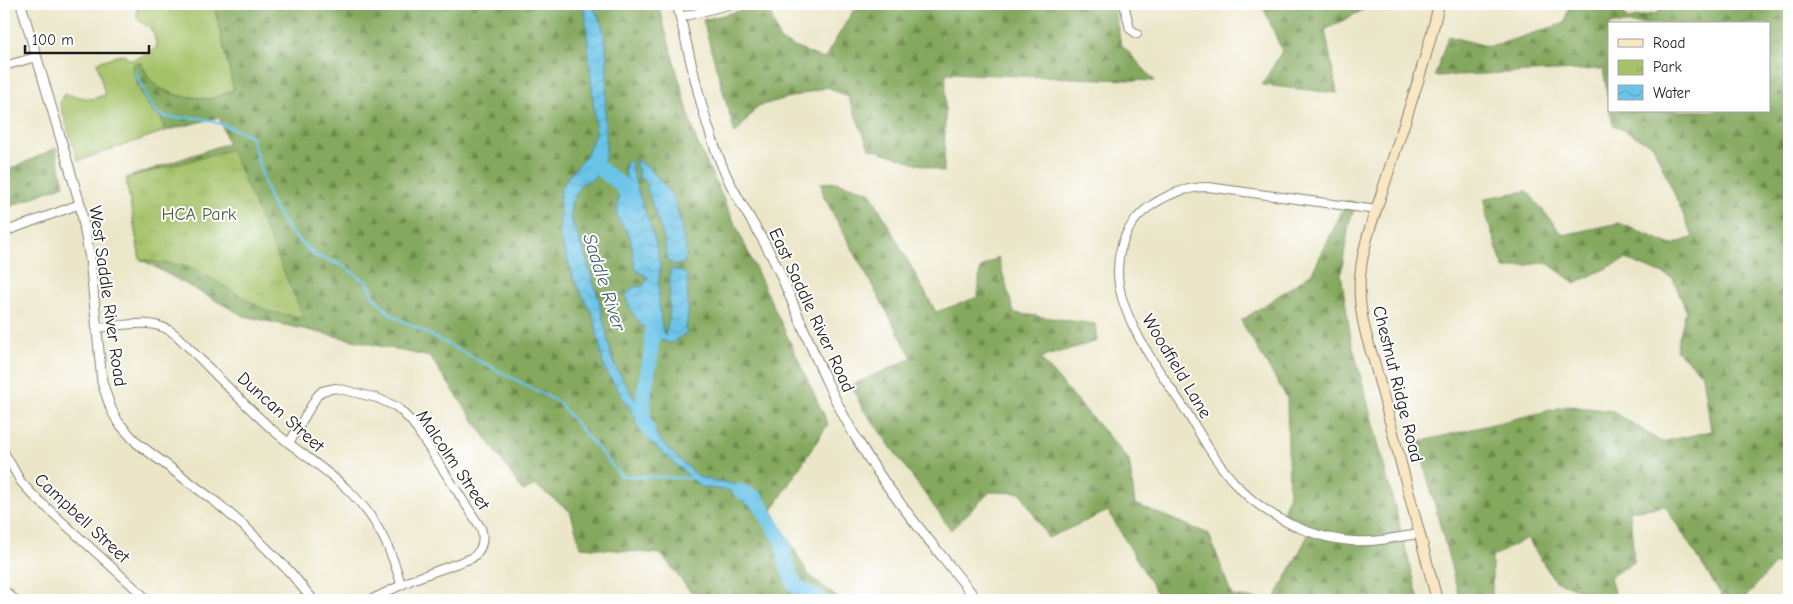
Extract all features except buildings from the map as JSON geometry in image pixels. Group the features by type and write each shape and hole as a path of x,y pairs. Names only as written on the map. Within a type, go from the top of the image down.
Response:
{"main road":[{"name":"Chestnut Ridge Road","path":"1437,600 1362,319 1360,299 1362,260 1366,241 1428,45 1439,4"}],"street":[{"name":"West Saddle River Road","path":"21,4 80,204 90,259 102,382 105,396 114,416 136,443 217,503 244,526 277,558 313,600"},
{"name":"East Saddle River Road","path":"677,4 706,122 723,169 734,192 778,268 848,425 887,485 977,600"},
{"path":"680,17 732,4"},
{"path":"1124,4 1130,29 1137,34"},
{"path":"4,66 36,57"},
{"name":"Woodfield Lane","path":"1377,210 1208,187 1195,187 1179,192 1152,205 1132,223 1121,245 1118,260 1119,286 1130,317 1144,345 1222,467 1249,497 1277,517 1326,537 1372,541 1420,534"},
{"path":"4,232 80,204"},
{"name":"Duncan Street","path":"97,328 146,323 164,327 176,335 273,430 348,489 362,504 382,533 395,563 401,584"},
{"name":"Malcolm Street","path":"289,443 317,396 329,388 336,388 387,402 397,407 412,422 481,528 483,542 477,554 472,558 401,584 370,600"},
{"name":"Campbell Street","path":"4,452 21,482 34,496 148,600"},
{"path":"4,590 13,600"}],"green space":[{"path":"137,4 214,4 234,90 211,99 179,96 159,88 148,77 141,63 152,112 161,117 165,131 78,161 60,104 64,94 91,99 105,95 97,62 124,54 127,58 133,60 157,47 153,32 148,26 140,22 137,17"},
{"path":"214,4 658,4 696,140 828,424 772,510 808,574 840,600 697,600 661,554 581,547 570,511 535,485 523,491 430,357 244,316 140,259 126,178 228,143 219,117 165,131 161,117 145,101 132,66 135,63 141,63 148,77 159,88 179,96 211,99 234,90"},
{"path":"767,4 780,41 824,59 856,6 860,4 1113,4 1121,44 1155,81 946,73 944,172 869,148 848,97 828,87 758,106 735,134 703,20"},
{"path":"1262,4 1374,4 1325,30 1337,93 1262,85 1282,51"},
{"path":"1569,4 1619,4 1627,19 1658,13 1660,4 1789,4 1789,570 1776,563 1743,600 1721,600 1721,594 1665,506 1630,511 1634,562 1610,577 1616,600 1595,600 1594,595 1555,581 1527,538 1492,557 1492,600 1460,600 1418,442 1568,406 1613,411 1661,442 1711,431 1703,375 1676,350 1686,310 1673,278 1626,259 1575,283 1546,262 1504,269 1485,213 1485,198 1527,191 1563,235 1619,223 1672,245 1693,237 1653,145 1613,125 1610,112 1770,112 1770,22 1608,22 1608,99 1603,69 1435,76 1448,36 1490,47 1565,23"},
{"path":"56,148 64,185 4,209 4,172"},
{"name":"HCA Park","path":"231,150 304,318 267,311 191,267 140,259 126,178"},
{"path":"836,182 870,192 936,312 978,297 980,269 998,257 1014,313 1095,324 1097,341 1040,358 1129,460 1135,504 1209,534 1232,596 1268,600 1161,600 1108,511 1048,538 1021,493 990,492 951,530 861,406 852,385 912,358 824,197 821,183"},
{"path":"1347,201 1356,203 1349,224 1341,274 1351,339 1419,600 1274,600 1312,528 1283,513 1289,494 1287,398 1241,321 1312,273"}],"water":[{"path":"580,4 591,4 598,16 606,44 606,151 601,170 590,181 581,184 571,204 571,219 584,252 599,300 613,363 657,436 669,450 699,477 748,487 758,496 753,509 731,491 701,487 651,442 604,368 594,317 575,282 560,238 560,191 567,178 586,156 596,132 585,11"},
{"path":"629,160 658,252 660,309 665,336 669,318 670,270 672,268 688,275 688,316 685,328 687,332 672,343 656,337 642,325 631,310 626,294 635,286 643,286 648,277 637,271 630,236 618,219 619,192 622,182 626,177 624,171"},
{"path":"635,160 647,166 670,192 677,209 687,254 683,264 675,265 668,261 663,235 646,187 649,185 640,179"}],"waterway":[{"path":"135,70 150,104 161,115 171,118 205,119 251,136 270,201 290,232 316,256 342,265 368,283 375,299 392,315 558,402 621,476 693,478"},
{"name":"Saddle River","path":"597,153 595,165 620,184 632,201"},
{"name":"Saddle River","path":"648,430 643,414 643,403 651,353 652,314"},
{"name":"Saddle River","path":"740,491 757,499 783,543 787,566 795,585 820,600"}]}
